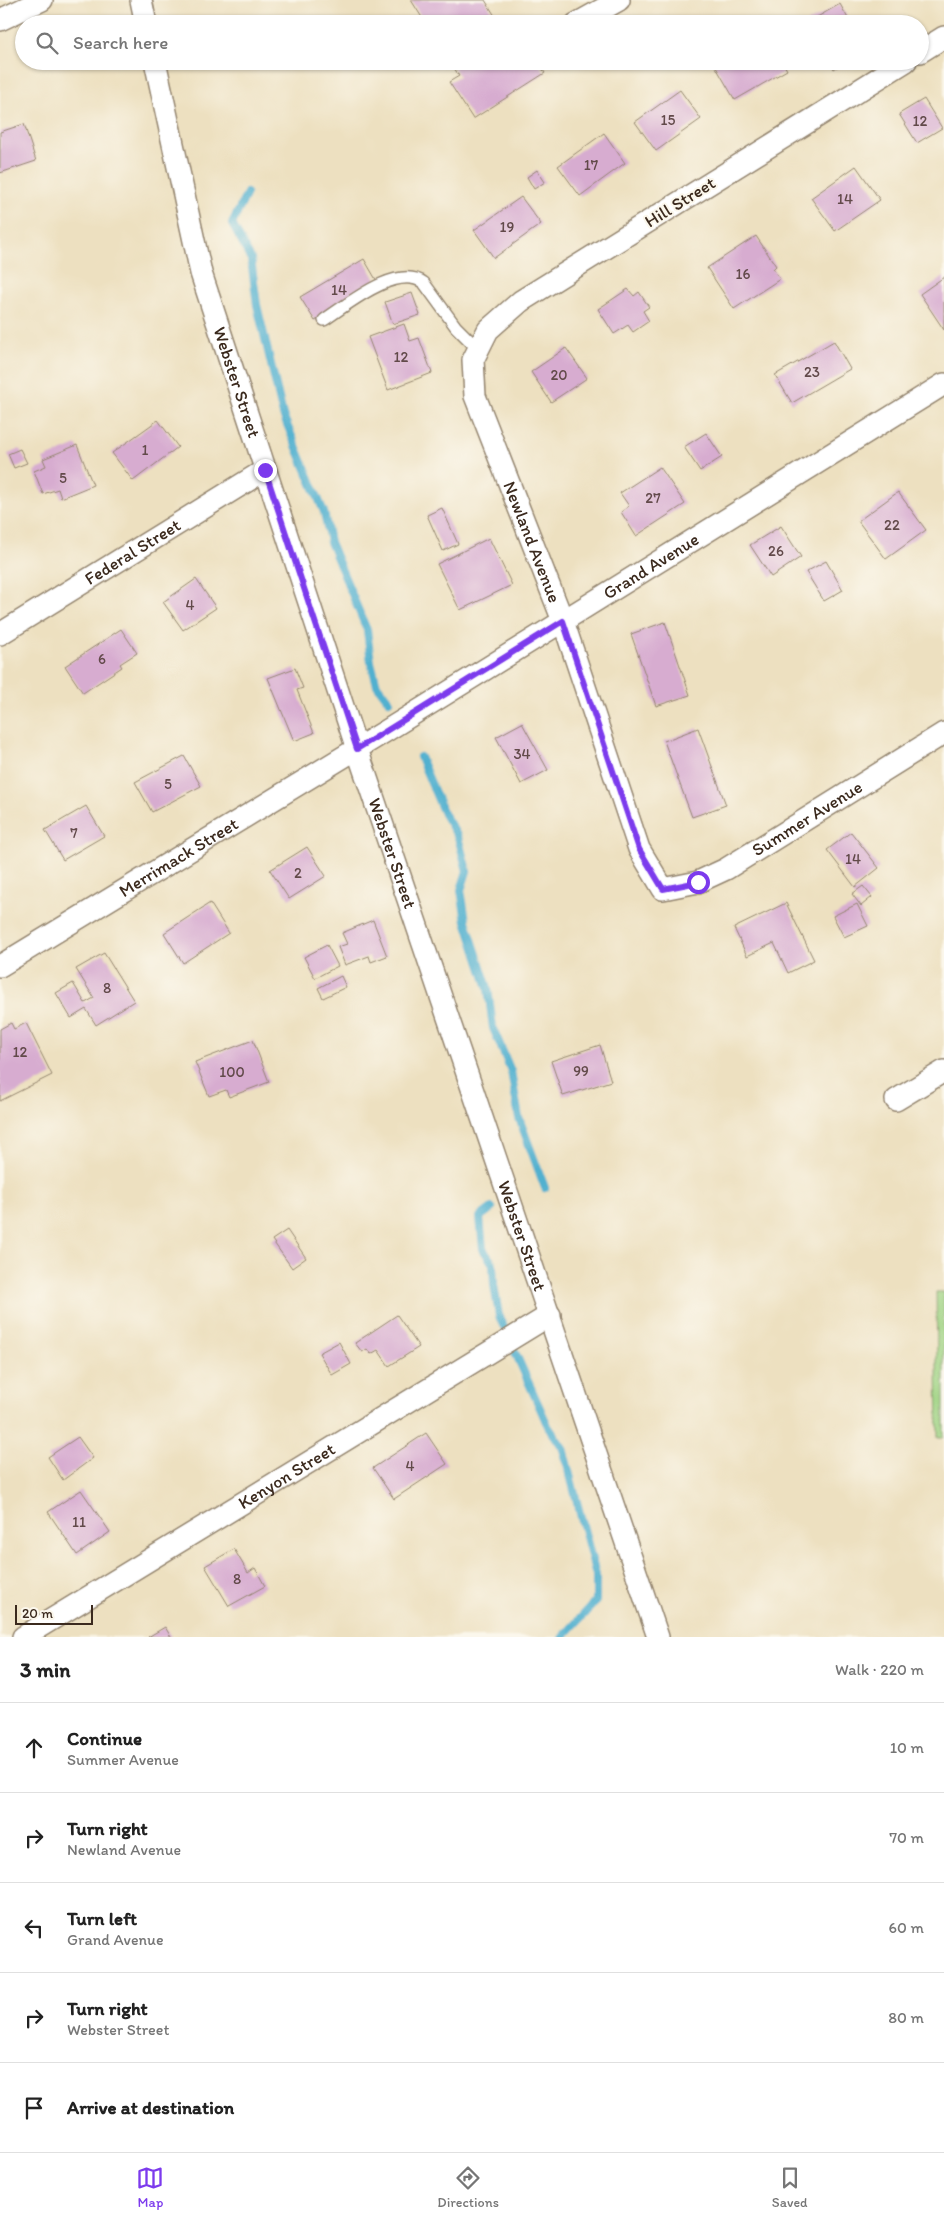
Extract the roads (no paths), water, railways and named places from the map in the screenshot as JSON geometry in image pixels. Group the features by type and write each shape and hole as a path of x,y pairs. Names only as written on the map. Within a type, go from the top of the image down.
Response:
{"street":[{"path":"0,20 42,0"},
{"path":"141,0 144,15"},
{"path":"592,15 619,0"},
{"path":"929,46 944,37"},
{"name":"Webster Street","path":"156,70 201,273 357,749 658,1637"},
{"name":"Hill Street","path":"475,355 488,330 521,301 892,70"},
{"name":"Newland Avenue","path":"475,355 475,396 563,621 639,849 663,889"},
{"name":"Grand Avenue","path":"357,749 944,384"},
{"name":"Federal Street","path":"0,634 265,470"},
{"name":"Summer Avenue","path":"663,889 698,882 726,869 944,733"},
{"name":"Merrimack Street","path":"0,966 357,749"},
{"path":"896,1100 944,1071"},
{"name":"Kenyon Street","path":"23,1637 550,1315"}],"lane":[{"path":"324,320 378,286 398,277 418,278 424,282 475,355"}],"waterway":[{"path":"247,193 232,224 251,259 257,305 283,415 324,512 330,542 367,630 371,662 377,685 389,701"},
{"path":"420,757 444,814 458,837 467,871 461,890 466,921 488,988 493,1028 511,1071 519,1118 545,1188"},
{"path":"492,1208 480,1217 483,1249 493,1264 499,1316 548,1426 563,1448 596,1575 596,1601 563,1637"}]}
